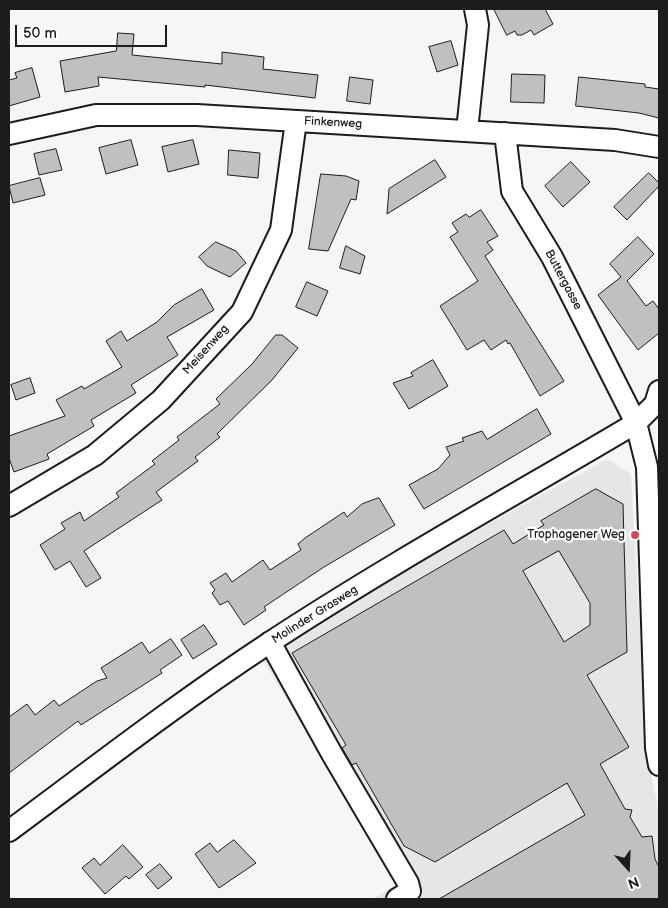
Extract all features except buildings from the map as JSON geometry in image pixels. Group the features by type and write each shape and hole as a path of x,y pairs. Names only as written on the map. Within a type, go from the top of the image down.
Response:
{"street":[{"path":"468,131 478,25 476,9"},
{"name":"Finkenweg","path":"9,134 96,115 197,115 615,140 659,147"},
{"name":"Meisenweg","path":"9,506 95,455 161,400 242,312 281,230 296,121"},
{"name":"Buttergasse","path":"505,133 512,191 552,257 636,423"},
{"path":"659,391 655,404 636,423 653,467 656,748 659,765"},
{"name":"Molinder Grasweg","path":"9,831 148,727 270,642 400,562 636,423"},
{"path":"270,642 332,754 408,883 410,891 397,899"}],"shaded area":[{"path":"607,459 631,474 647,752 659,814 659,899 373,899 397,884 263,660 423,560"}],"place":[{"name":"Trophagener Weg","path":"635,535"}]}
